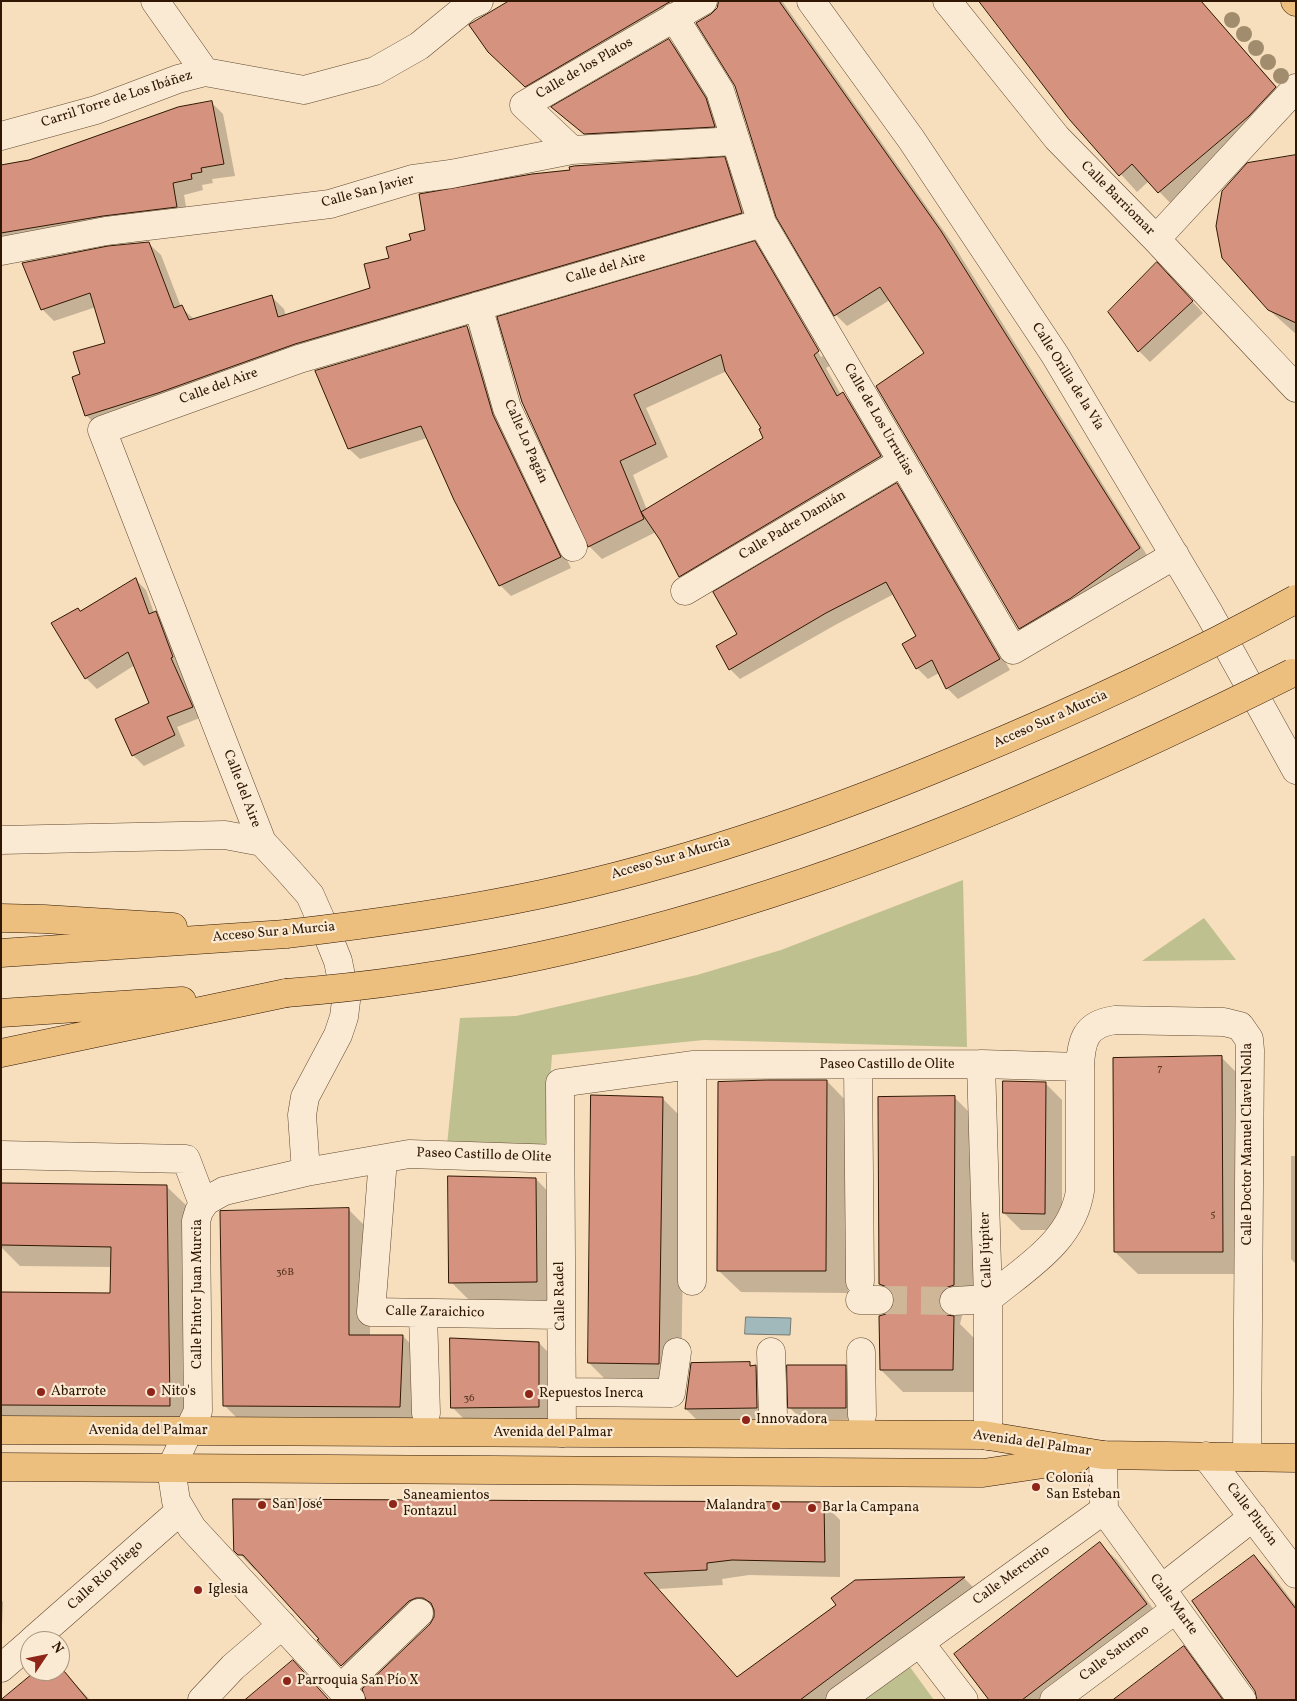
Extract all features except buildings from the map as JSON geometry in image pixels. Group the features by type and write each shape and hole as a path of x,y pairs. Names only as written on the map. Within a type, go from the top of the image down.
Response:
{"main road":[{"name":"Acceso Sur a Murcia","path":"1,953 286,934 446,913 544,894 700,852 807,818 912,778 1107,696 1241,629 1296,599"},
{"path":"1,1013 353,988 458,973 557,954 642,933 834,874 1123,755 1296,671"},
{"path":"1,918 286,934"},
{"path":"1,1053 286,993"},
{"name":"Avenida del Palmar","path":"1,1430 988,1436 1104,1455 1296,1458"},
{"name":"Avenida del Palmar","path":"1,1467 983,1473 1104,1455"}],"street":[{"name":"Carril Torre de Los Ibáñez","path":"155,1 205,72"},
{"name":"Carril Torre de Los Ibáñez","path":"1,136 96,110 178,79 205,72 304,90 375,71 418,46 468,6 479,1"},
{"name":"Calle de los Platos","path":"572,150 524,105 703,1"},
{"name":"Calle Orilla de la Vía","path":"811,1 911,139 1055,355 1175,554 1296,770"},
{"name":"Calle Barriomar","path":"947,1 1057,138 1156,239 1296,88"},
{"name":"Calle de Los Urrutias","path":"674,17 720,90 762,223 1013,650 1175,554"},
{"name":"Calle San Javier","path":"1,251 106,231 330,204 412,179 451,174 572,150 736,141"},
{"name":"Calle del Aire","path":"262,842 102,430 299,359 762,223"},
{"path":"1156,239 1293,382"},
{"name":"Calle Lo Pagán","path":"478,306 508,408 573,546"},
{"name":"Calle Padre Damián","path":"684,590 902,462"},
{"path":"1,840 225,835 262,842 310,895 338,961 346,1001 344,1017 338,1034 305,1096 302,1116 306,1172"},
{"name":"Calle Doctor Manuel Clavel Nolla","path":"988,1299 1064,1233 1077,1208 1080,1191 1080,1067 1081,1047 1084,1037 1107,1021 1232,1023 1240,1026 1249,1039 1247,1457"},
{"path":"692,1064 692,1281"},
{"name":"Paseo Castillo de Olite","path":"203,1204 210,1197 224,1191 306,1172 409,1154 560,1159 560,1083 692,1064 858,1066 981,1064 1080,1067"},
{"name":"Calle Júpiter","path":"981,1064 988,1299 988,1436"},
{"path":"858,1066 866,1293"},
{"path":"1,1155 186,1159 203,1204"},
{"name":"Calle Zaraichico","path":"383,1159 371,1312 561,1315"},
{"name":"Calle Radel","path":"560,1159 562,1433"},
{"name":"Calle Pintor Juan Murcia","path":"171,1468 198,1411 196,1221 203,1204"},
{"path":"954,1301 988,1299"},
{"path":"423,1314 426,1412"},
{"path":"562,1392 671,1393 677,1352"},
{"path":"770,1352 773,1415"},
{"path":"861,1352 862,1415"},
{"path":"1104,1455 1104,1510"},
{"name":"Calle Plutón","path":"1206,1456 1296,1574"},
{"path":"171,1468 173,1494 180,1510 214,1553 346,1694 419,1613"},
{"name":"Calle Río Pliego","path":"43,1631 180,1510"},
{"name":"Calle Marte","path":"1104,1510 1242,1700"},
{"name":"Calle Mercurio","path":"840,1700 1104,1510"},
{"name":"Calle Saturno","path":"1054,1700 1168,1599 1253,1517"},
{"path":"202,1700 233,1667 282,1625"},
{"path":"920,1643 964,1700"},
{"name":"Calle Río Pliego","path":"1,1668 20,1652"}],"green space":[{"path":"963,880 967,1047 704,1040 552,1055 545,1149 447,1145 460,1018 516,1016 697,975 781,950"},
{"path":"1204,918 1236,960 1142,961"},
{"path":"907,1663 934,1700 855,1700"}],"water":[{"path":"746,1317 791,1318 790,1335 745,1334"}],"tunnel":[{"path":"879,1300 954,1301"}],"place":[{"name":"Abarrote","path":"41,1392"},
{"name":"Nito's","path":"151,1392"},
{"name":"Repuestos Inerca","path":"529,1394"},
{"name":"Innovadora","path":"746,1420"},
{"name":"Colonia San Esteban","path":"1036,1487"},
{"name":"Saneamientos Fontazul","path":"393,1504"},
{"name":"San José","path":"262,1505"},
{"name":"Malandra","path":"776,1506"},
{"name":"Bar la Campana","path":"812,1508"},
{"name":"Iglesia","path":"198,1590"},
{"name":"Parroquia San Pío X","path":"287,1681"}]}
